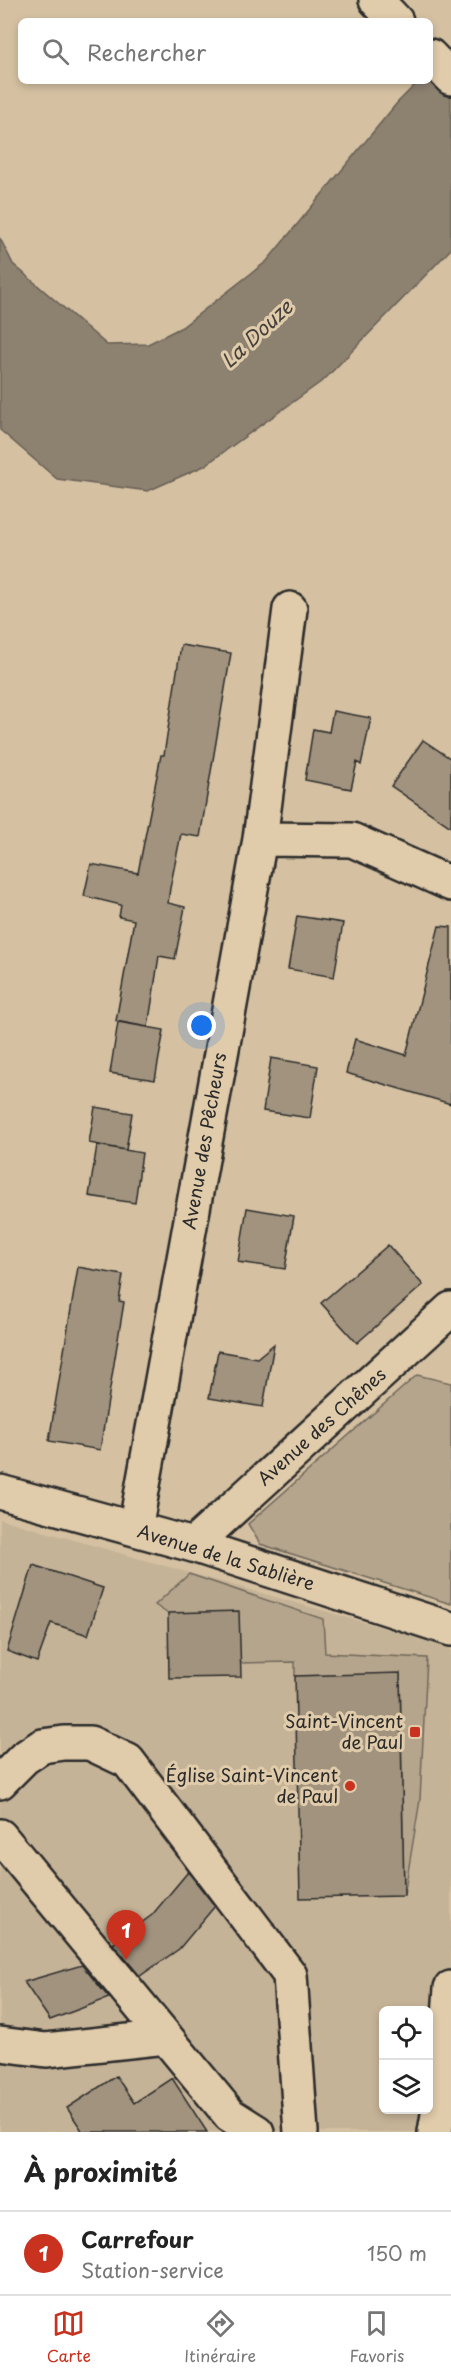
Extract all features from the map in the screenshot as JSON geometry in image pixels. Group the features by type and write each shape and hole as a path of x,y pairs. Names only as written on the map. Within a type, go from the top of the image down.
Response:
{"street":[{"path":"376,0 393,18"},
{"path":"433,59 451,78"},
{"name":"Avenue des Pêcheurs","path":"135,1529 260,839 290,609"},
{"path":"260,839 352,840 451,884"},
{"name":"Avenue des Chênes","path":"193,1545 451,1309"},
{"name":"Avenue de la Sablière","path":"0,1492 193,1545 451,1629"},
{"path":"0,1782 24,1758 42,1746 90,1743 128,1761 290,1975 301,2132"},
{"path":"0,1836 230,2115 257,2132"},
{"path":"435,2132 448,2080 451,1988"},
{"path":"0,2044 46,2050 166,2037"}],"shaded area":[{"path":"417,1375 451,1383 451,1604 260,1544 248,1524"},
{"path":"0,1519 451,1647 451,2132 0,2132"},
{"path":"189,1574 323,1619 325,1653 427,1658 420,1800 404,1896 400,1674 295,1676 295,1662 240,1663 155,1605"}],"water":[{"name":"La Douze","path":"451,50 451,249 325,379 204,466 148,491 57,479 0,430 0,238 13,264 107,345 148,344 182,327 267,261 397,103 416,84 433,84 433,67"}],"building":[{"path":"181,645 231,653 200,837 181,834 170,888 168,903 185,907 175,959 159,956 148,1027 116,1021 134,920 119,917 121,905 84,896 91,864 138,873 161,755 164,755"},
{"path":"333,711 371,718 361,765 357,762 351,789 305,780 313,729 329,732"},
{"path":"423,740 451,759 451,827 391,786"},
{"path":"297,916 343,923 334,977 288,969"},
{"path":"439,926 451,927 451,1104 346,1073 355,1039 406,1055"},
{"path":"118,1022 164,1030 155,1080 110,1073"},
{"path":"271,1058 318,1066 310,1118 263,1111"},
{"path":"95,1107 132,1113 126,1150 89,1143"},
{"path":"97,1145 142,1153 135,1203 89,1196"},
{"path":"247,1208 294,1216 285,1269 238,1262"},
{"path":"388,1245 423,1285 357,1343 321,1303"},
{"path":"78,1267 123,1275 119,1301 124,1302 100,1450 49,1441"},
{"path":"274,1344 263,1407 209,1398 218,1351 257,1358"},
{"path":"33,1565 103,1588 88,1635 51,1623 37,1662 7,1651"},
{"path":"239,1611 241,1677 169,1678 168,1613"},
{"name":"Église Saint-Vincent de Paul","path":"400,1673 404,1896 300,1898 295,1676"},
{"path":"188,1872 215,1906 179,1949 140,1976 113,1944 152,1915"},
{"path":"82,1965 109,1998 50,2020 24,1982"},
{"path":"116,2076 134,2103 172,2078 207,2132 83,2132 67,2108"}],"place":[{"name":"Saint-Vincent de Paul","path":"415,1732"},
{"name":"Église Saint-Vincent de Paul","path":"350,1786"},
{"name":"Carrefour","path":"126,1960"}]}
